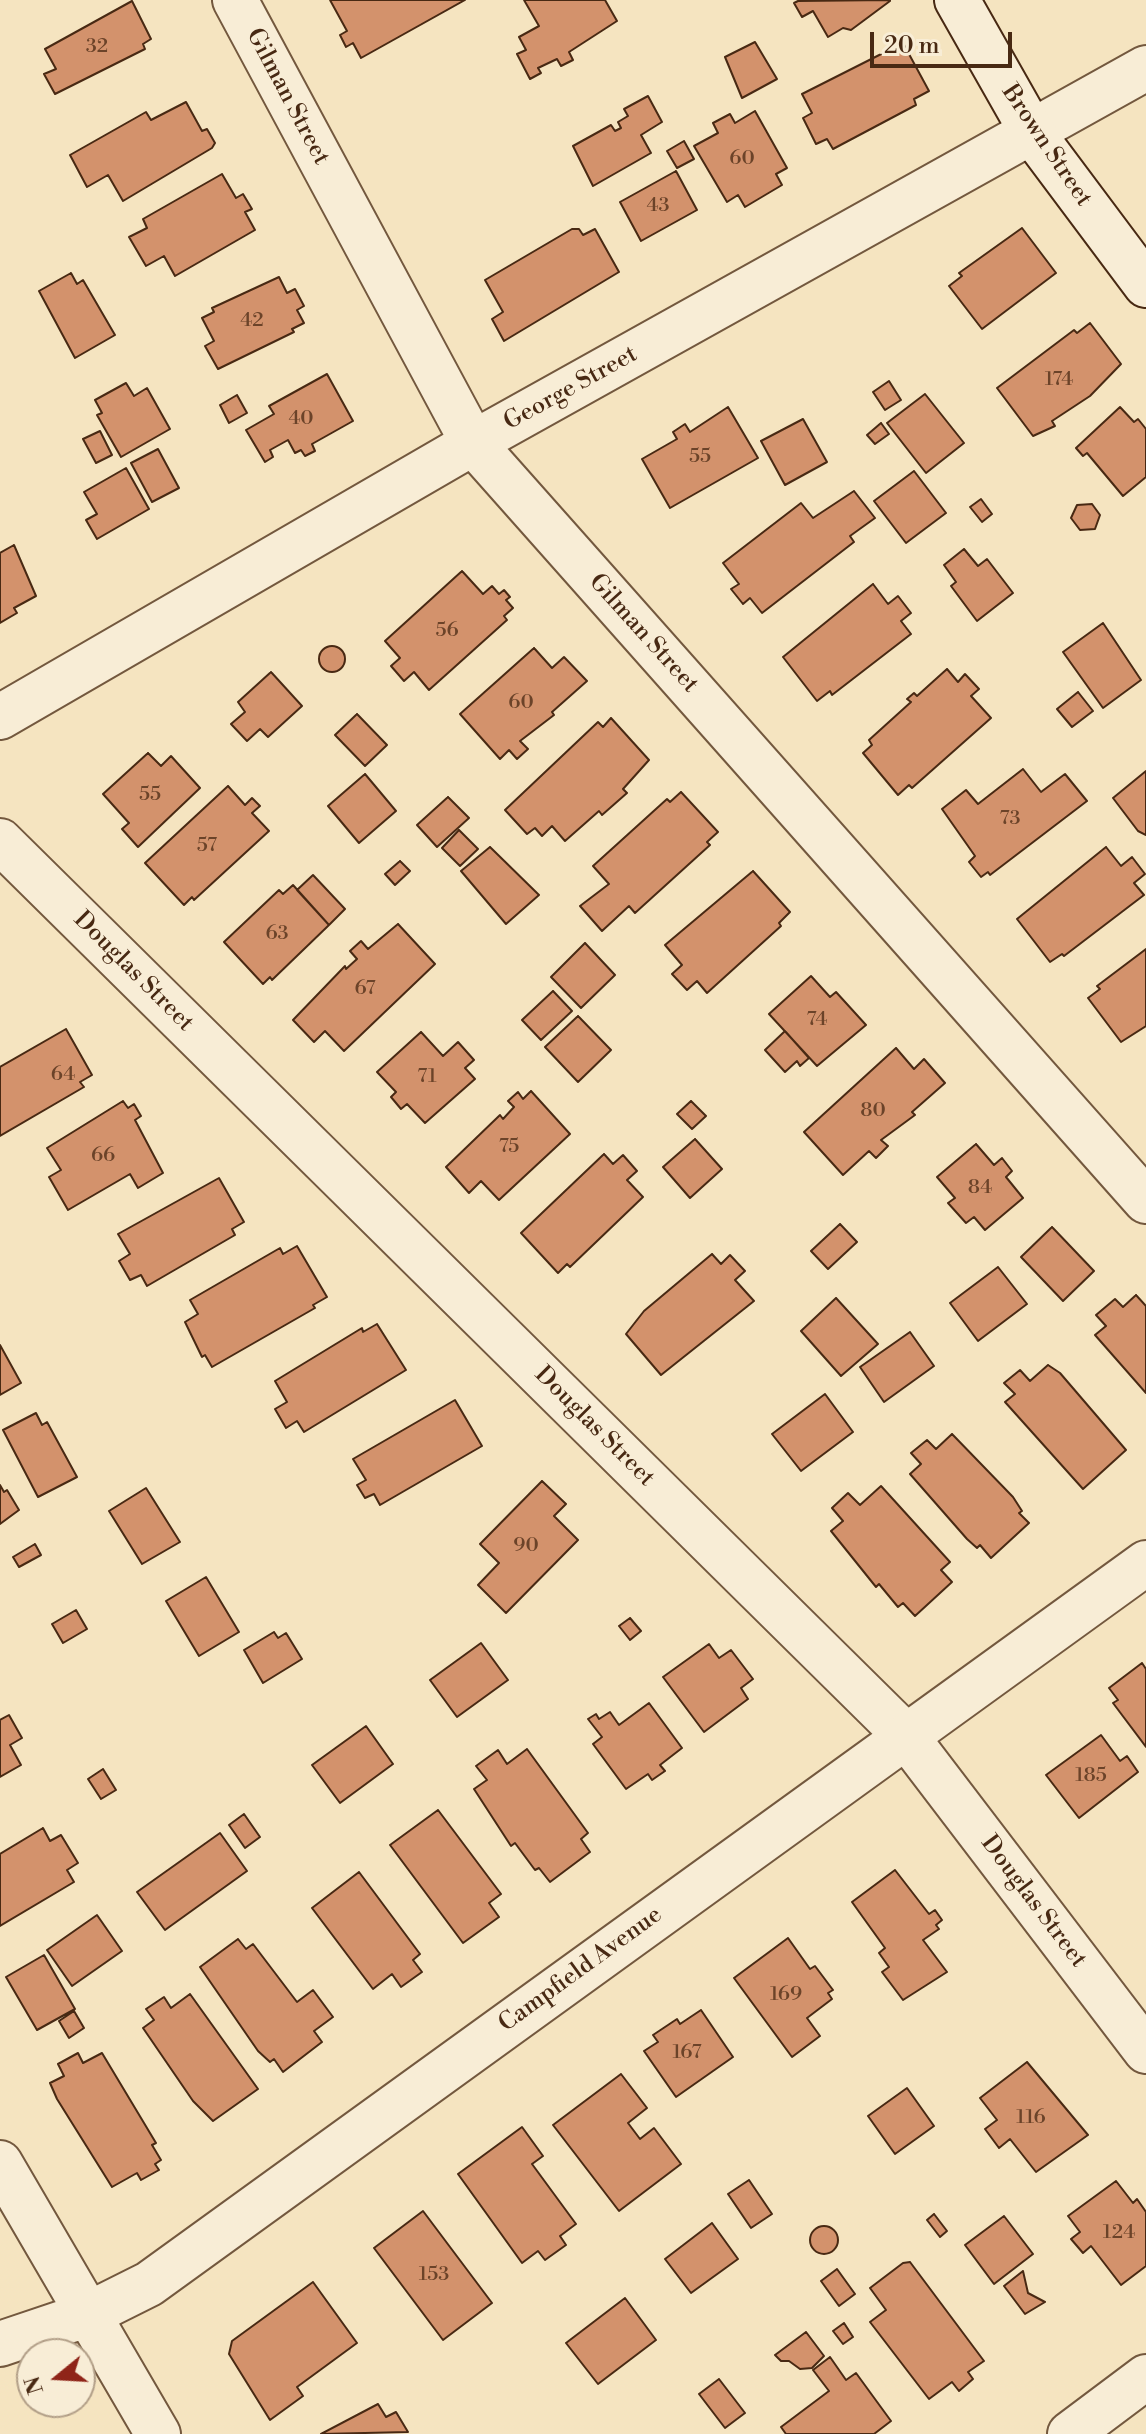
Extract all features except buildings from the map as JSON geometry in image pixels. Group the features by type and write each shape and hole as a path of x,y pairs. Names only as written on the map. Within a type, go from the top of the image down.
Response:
{"street":[{"name":"Gilman Street","path":"235,0 473,443 1146,1201"},
{"name":"Brown Street","path":"957,0 1033,134 1146,285"},
{"name":"George Street","path":"0,717 473,443 1033,134 1146,68"},
{"name":"Douglas Street","path":"0,841 905,1735 1146,2051"},
{"name":"Campfield Avenue","path":"0,2344 89,2314 149,2284 1146,1563"},
{"path":"0,2163 158,2434"},
{"path":"1070,2434 1146,2377"}]}
